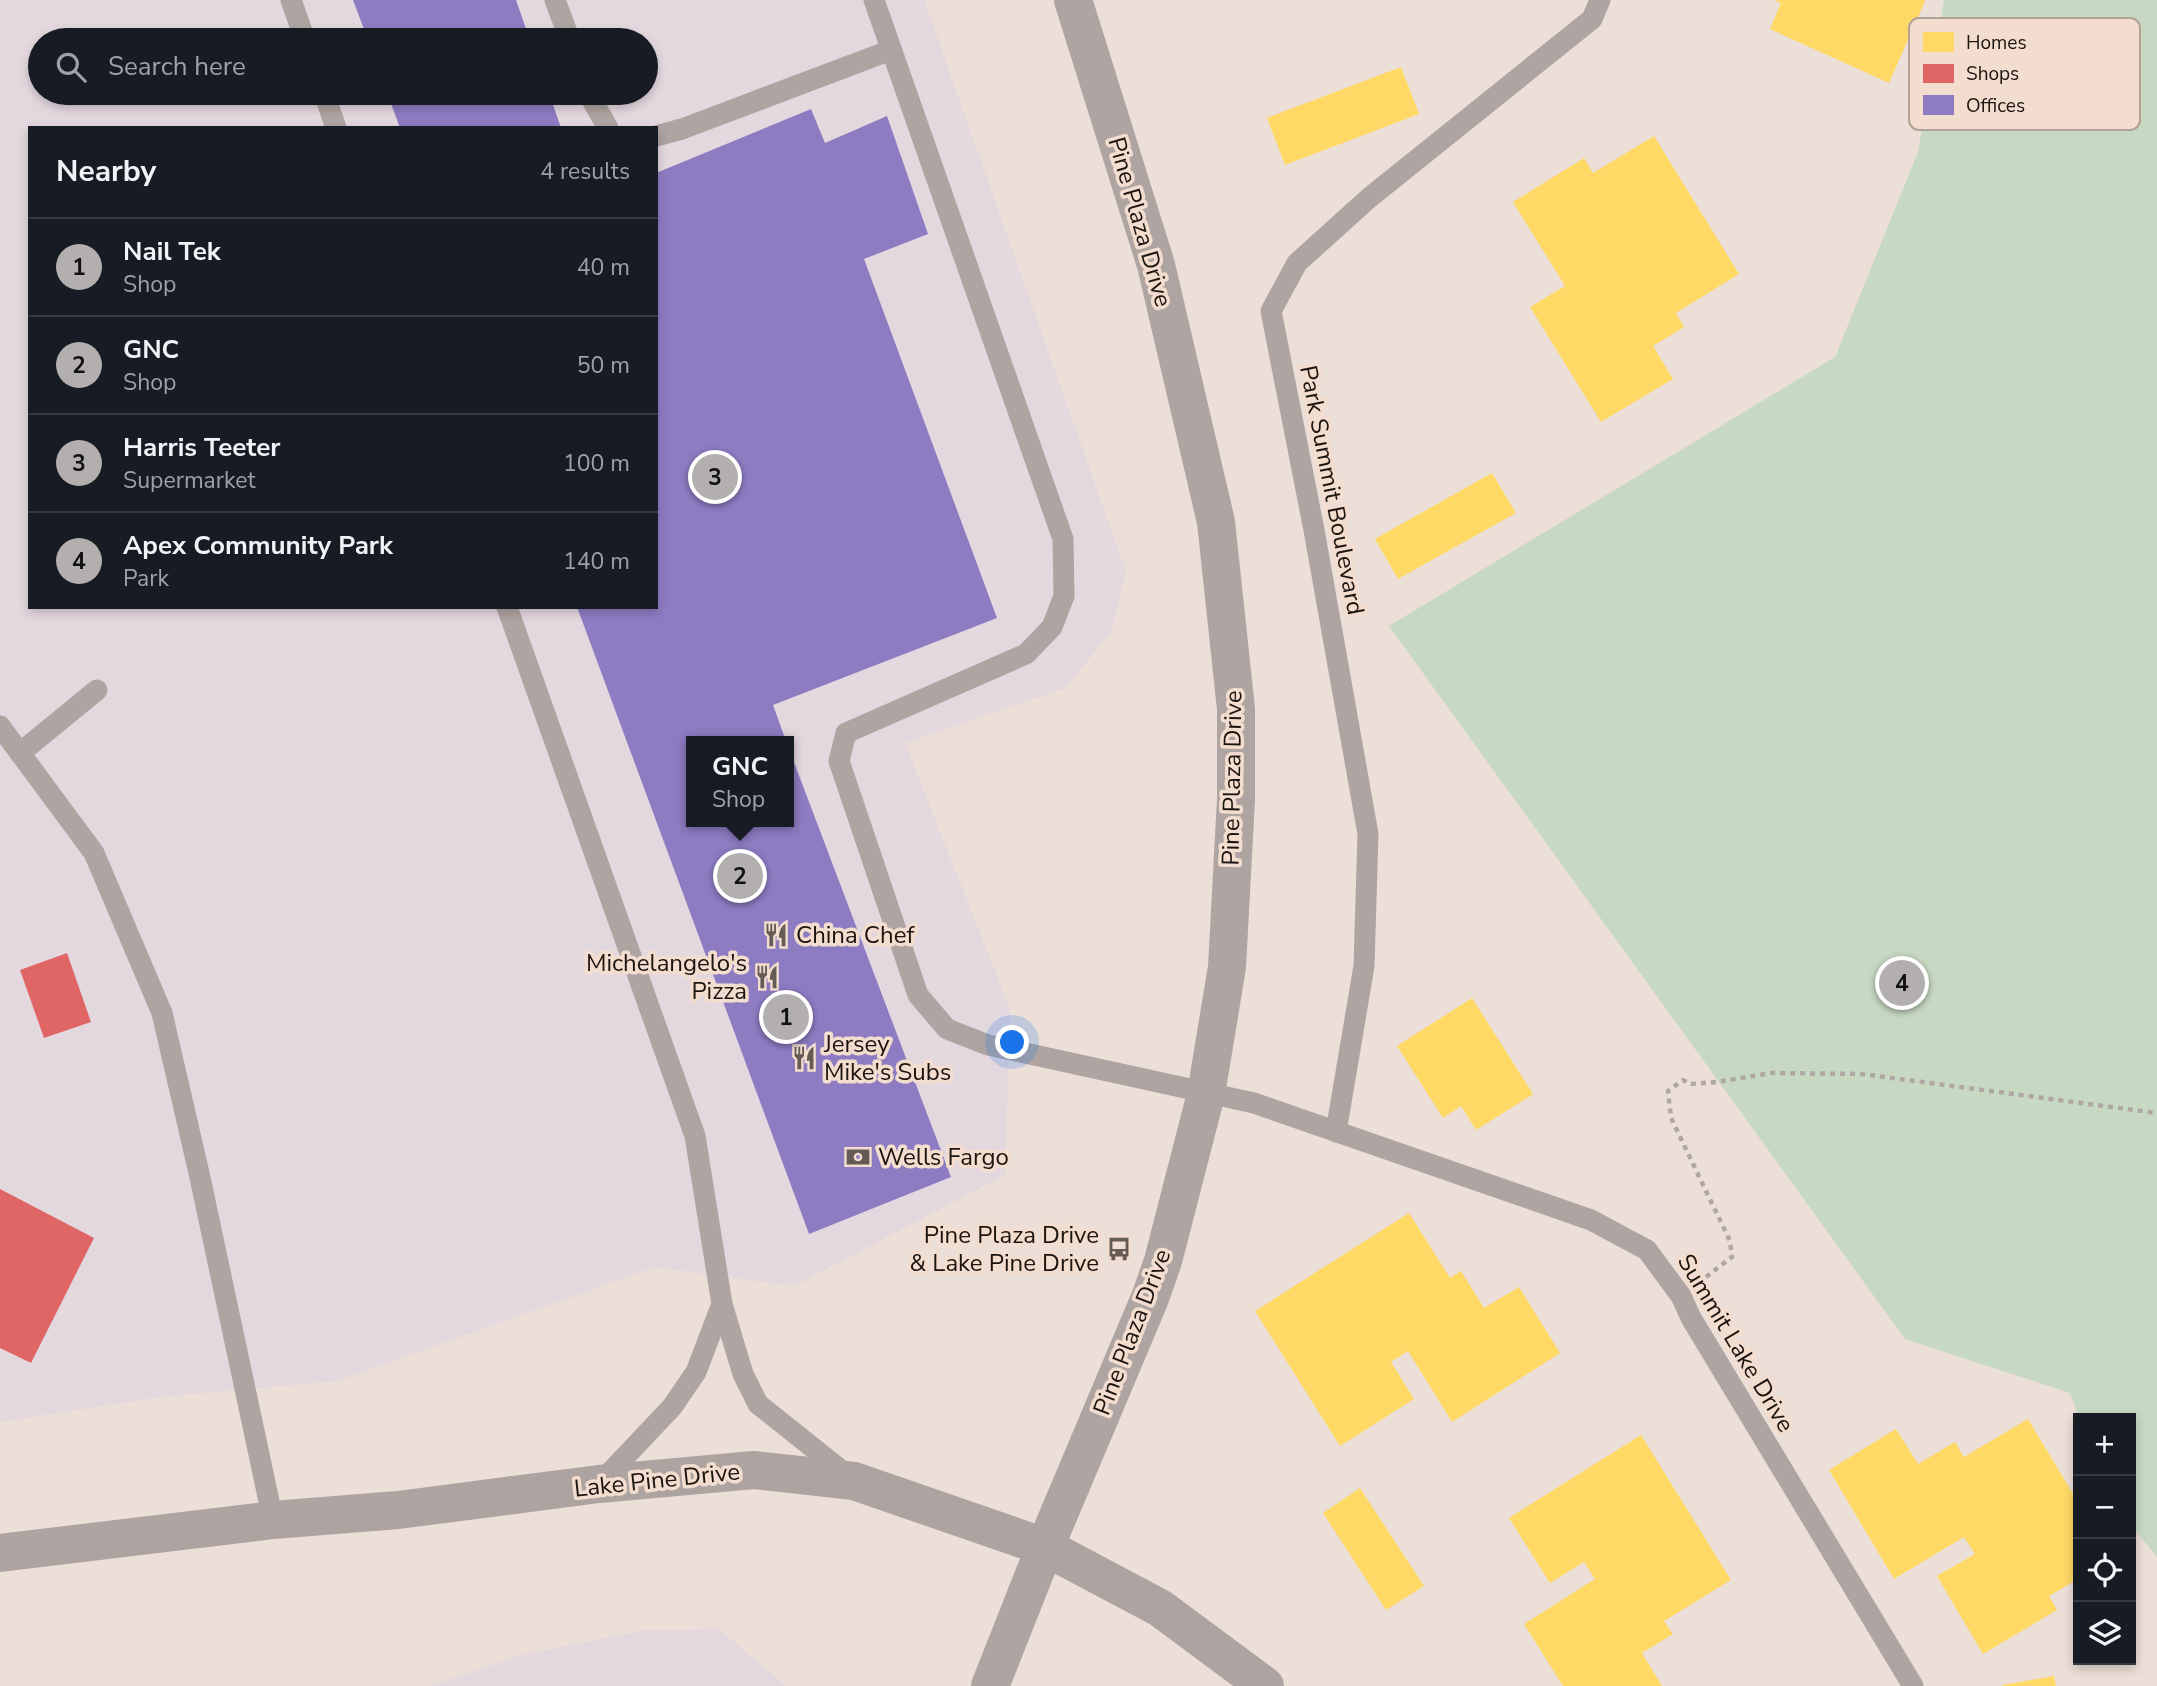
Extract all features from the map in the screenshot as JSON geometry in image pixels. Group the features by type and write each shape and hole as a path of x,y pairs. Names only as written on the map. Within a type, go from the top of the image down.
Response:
{"main road":[{"name":"Lake Pine Drive","path":"0,1553 272,1520 398,1510 599,1484 754,1470 854,1481 1045,1547 1160,1608 1265,1686"}],"street":[{"name":"Pine Plaza Drive","path":"990,1686 1163,1261 1206,1094 1227,967 1236,799 1236,709 1216,522 1156,265 1073,0"}],"lane":[{"path":"291,0 302,28"},
{"path":"555,0 566,28"},
{"path":"658,135 682,129 891,50 874,0"},
{"name":"Park Summit Boulevard","path":"1336,1132 1364,966 1368,834 1314,530 1271,311 1297,264 1369,198 1591,19 1600,0"},
{"name":"Summit Lake Drive","path":"891,50 1063,539 1064,596 1052,627 1026,654 846,733 839,761 918,995 947,1029 988,1045 1254,1103 1591,1220 1647,1250 1681,1296 1691,1318 1913,1686"},
{"path":"328,105 336,126"},
{"path":"595,105 607,126"},
{"path":"508,609 695,1136 722,1304 743,1374 758,1404 854,1481"},
{"path":"20,753 97,690"},
{"path":"0,726 94,853 162,1013 199,1173 272,1520"},
{"path":"599,1484 672,1407 696,1372 722,1304"}],"path":[{"path":"1681,1296 1732,1257 1730,1241 1671,1118 1668,1091 1682,1080 1691,1084 1771,1073 1862,1074 2157,1113"}],"shaded area":[{"path":"0,0 924,0 1126,572 1112,631 1065,688 905,743 1010,1009 1005,1175 794,1286 655,1267 337,1381 160,1397 0,1422"},
{"path":"719,1629 786,1686 431,1686 518,1656 645,1630"}],"green space":[{"path":"1944,0 2157,0 2157,1557 2136,1531 2136,1413 2077,1413 2070,1393 1905,1339 1389,626 1835,357 1918,152 1922,130 2140,130 2140,18 1941,18"}],"building: Homes":[{"path":"1774,0 1925,1 1918,18 1909,18 1909,37 1889,83 1770,29 1781,3"},
{"path":"1401,67 1419,114 1285,165 1267,118"},
{"path":"1654,136 1739,274 1676,313 1684,327 1653,346 1673,379 1601,422 1530,307 1565,286 1513,202 1584,158 1593,173"},
{"path":"1492,473 1516,513 1398,579 1375,539"},
{"path":"1472,998 1533,1094 1476,1130 1461,1106 1443,1118 1397,1046"},
{"path":"1409,1213 1450,1278 1461,1271 1484,1308 1519,1287 1560,1353 1452,1422 1408,1351 1391,1362 1414,1399 1340,1446 1255,1311"},
{"path":"2028,1419 2073,1494 2073,1582 2049,1596 2057,1610 1983,1654 1937,1576 1975,1554 1964,1537 1894,1579 1829,1470 1896,1429 1918,1464 1955,1442 1964,1457"},
{"path":"1641,1435 1731,1580 1664,1621 1673,1634 1642,1653 1662,1686 1563,1686 1524,1624 1595,1579 1584,1562 1550,1583 1509,1518"},
{"path":"1360,1488 1424,1586 1386,1610 1323,1513"},
{"path":"2054,1676 2056,1686 2003,1686 2003,1685"}],"building: Shops":[{"path":"67,953 91,1022 44,1038 20,970"},
{"path":"0,1189 94,1238 31,1363 0,1348"}],"building: Offices":[{"path":"353,0 516,0 526,28 364,28"},
{"path":"391,105 553,105 560,126 399,126"},
{"path":"811,109 825,143 887,116 928,234 864,259 997,618 773,705 784,736 686,736 686,827 794,827 794,762 951,1177 809,1234 578,609 658,609 658,172"}],"place":[{"name":"Harris Teeter","path":"715,477"},
{"name":"GNC","path":"740,876"},
{"name":"China Chef","path":"776,935"},
{"name":"Michelangelo's Pizza","path":"767,977"},
{"name":"Apex Community Park","path":"1902,983"},
{"name":"Nail Tek","path":"786,1017"},
{"name":"Jersey Mike's Subs","path":"804,1058"},
{"name":"Wells Fargo","path":"858,1157"},
{"name":"Pine Plaza Drive & Lake Pine Drive","path":"1119,1249"}]}
